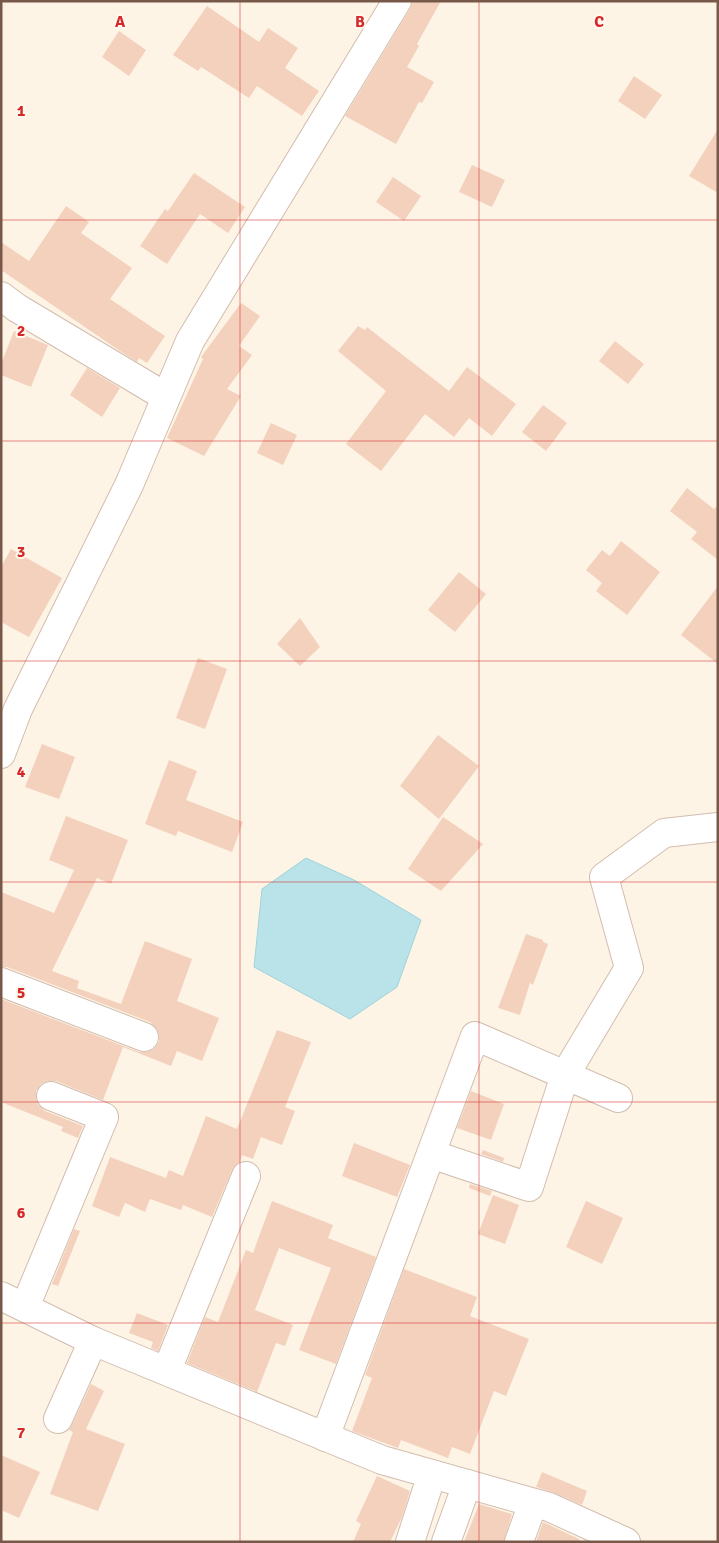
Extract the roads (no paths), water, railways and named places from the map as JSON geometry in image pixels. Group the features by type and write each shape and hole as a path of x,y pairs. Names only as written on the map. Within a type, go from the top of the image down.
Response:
{"street":[{"path":"1,754 18,709 128,485 190,341 397,1"},
{"path":"1,296 17,308 166,397"},
{"path":"431,1154 529,1186 565,1075 629,968 604,877 664,833 718,827"},
{"path":"1,982 144,1037"},
{"path":"325,1437 475,1036 618,1098"},
{"path":"51,1096 104,1116 13,1302 93,1340 382,1460 549,1507 626,1542"},
{"path":"167,1370 246,1176"},
{"path":"58,1419 93,1340"},
{"path":"410,1542 432,1474"},
{"path":"446,1542 467,1484"},
{"path":"519,1542 533,1503"}],"water":[{"path":"306,858 354,880 421,920 397,987 350,1019 254,967 262,889"}]}
